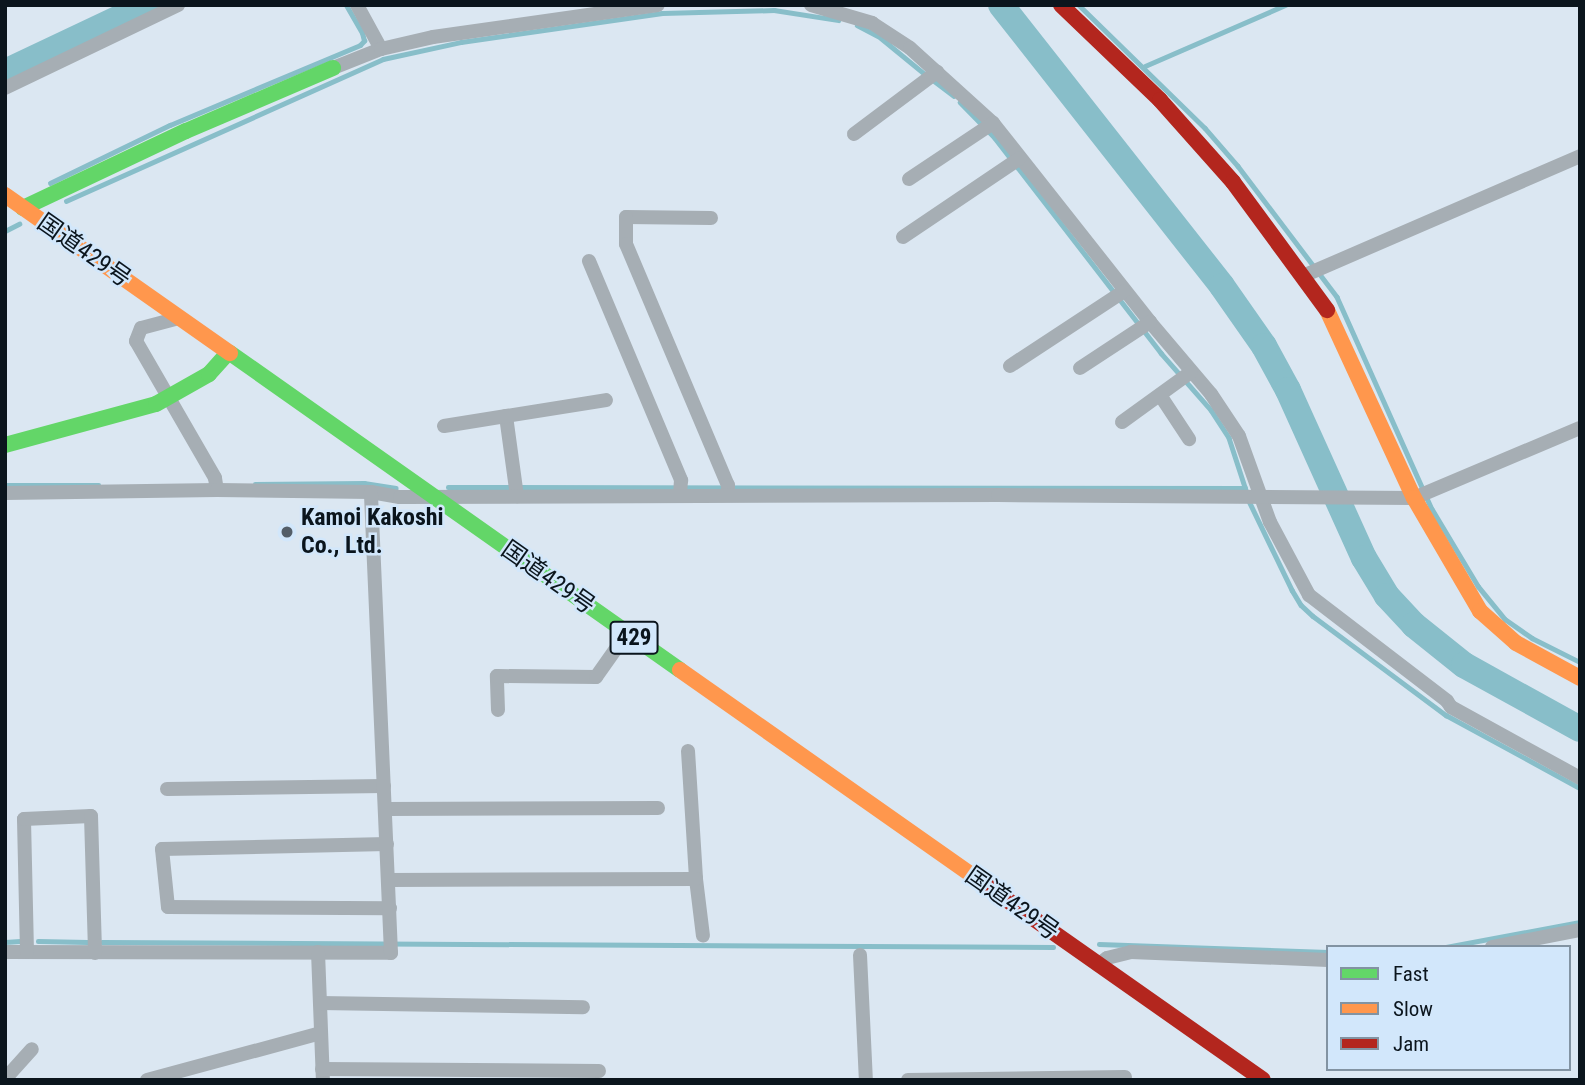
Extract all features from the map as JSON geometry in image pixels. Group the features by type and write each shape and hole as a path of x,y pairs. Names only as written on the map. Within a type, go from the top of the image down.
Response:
{"main road":[{"path":"1061,5 1160,100 1311,273 1328,312 1480,611 1516,643 1580,678"},
{"path":"23,208 186,131 333,68"},
{"name":"国道429号","path":"5,195 227,354 1263,1080"},
{"path":"5,444 156,404 209,374 227,354"}],"street":[{"path":"5,88 178,5"},
{"path":"357,5 381,49"},
{"path":"333,68 381,49 488,27 658,5"},
{"path":"811,5 872,23 988,127 1144,326 1186,375 1211,394 1239,436 1252,497 1270,522 1309,595 1447,701 1451,707 1580,778"},
{"path":"854,134 933,76"},
{"path":"909,179 988,127"},
{"path":"1311,273 1580,156"},
{"path":"903,237 1015,161"},
{"path":"5,218 23,208"},
{"path":"711,218 626,217 626,244 728,490"},
{"path":"589,261 681,491"},
{"path":"1010,366 1119,294"},
{"path":"179,318 141,328 136,341 216,486"},
{"path":"1080,368 1144,326"},
{"path":"1122,422 1186,375"},
{"path":"1160,395 1189,439"},
{"path":"444,426 606,400"},
{"path":"506,416 516,490"},
{"path":"5,493 216,486 371,492 400,497 516,490 728,490 1350,498 1421,495 1580,428"},
{"path":"5,952 391,953 390,880 371,492"},
{"path":"498,710 497,676 596,677 627,633"},
{"path":"688,751 696,878 703,936"},
{"path":"167,789 384,786"},
{"path":"386,809 658,807"},
{"path":"27,952 24,819 91,816 95,953"},
{"path":"387,844 162,849 168,907 390,908"},
{"path":"390,880 696,878"},
{"path":"1502,945 1580,930"},
{"path":"318,952 323,1074 599,1071"},
{"path":"1098,965 1107,958 1131,952 1271,955 1326,960"},
{"path":"860,956 866,1080"},
{"path":"320,1003 583,1007"},
{"path":"147,1080 321,1033"},
{"path":"5,1079 32,1049"},
{"path":"908,1080 1125,1077"}],"waterway":[{"path":"5,72 147,5"},
{"path":"50,183 170,125 360,45 364,41 362,33 346,5"},
{"path":"1001,5 1222,286 1264,346 1288,390 1364,558 1387,596 1414,625 1464,665 1580,729"},
{"path":"1079,5 1205,128 1238,166 1337,297 1432,509 1478,586 1505,619 1532,638 1580,662"},
{"path":"1145,66 1285,5"},
{"path":"66,201 383,59 461,42 662,13 774,10 838,20"},
{"path":"857,25 881,38 926,75"},
{"path":"933,80 954,96"},
{"path":"960,102 995,138 1161,353 1211,410 1229,438 1247,493"},
{"path":"5,231 19,224"},
{"path":"255,484 364,483 396,488"},
{"path":"5,485 99,485"},
{"path":"448,487 1245,488"},
{"path":"1249,501 1292,590 1301,605 1313,616 1446,715 1580,788"},
{"path":"1457,945 1580,922"},
{"path":"5,942 20,941"},
{"path":"38,941 87,942"},
{"path":"102,942 1053,947"},
{"path":"1099,944 1326,952"}],"traffic: fast":[{"path":"23,208 186,131 333,68"},
{"path":"230,353 680,670"},
{"path":"5,445 156,404 209,374 227,354"}],"traffic: slow":[{"path":"5,195 230,353"},
{"path":"1327,310 1414,498 1480,611 1516,643 1580,678"},
{"path":"680,670 983,883"}],"traffic: jam":[{"path":"1061,5 1160,100 1233,182 1327,310"},
{"path":"983,883 1263,1080"}],"place":[{"name":"Kamoi Kakoshi Co., Ltd.","path":"287,532"}]}
